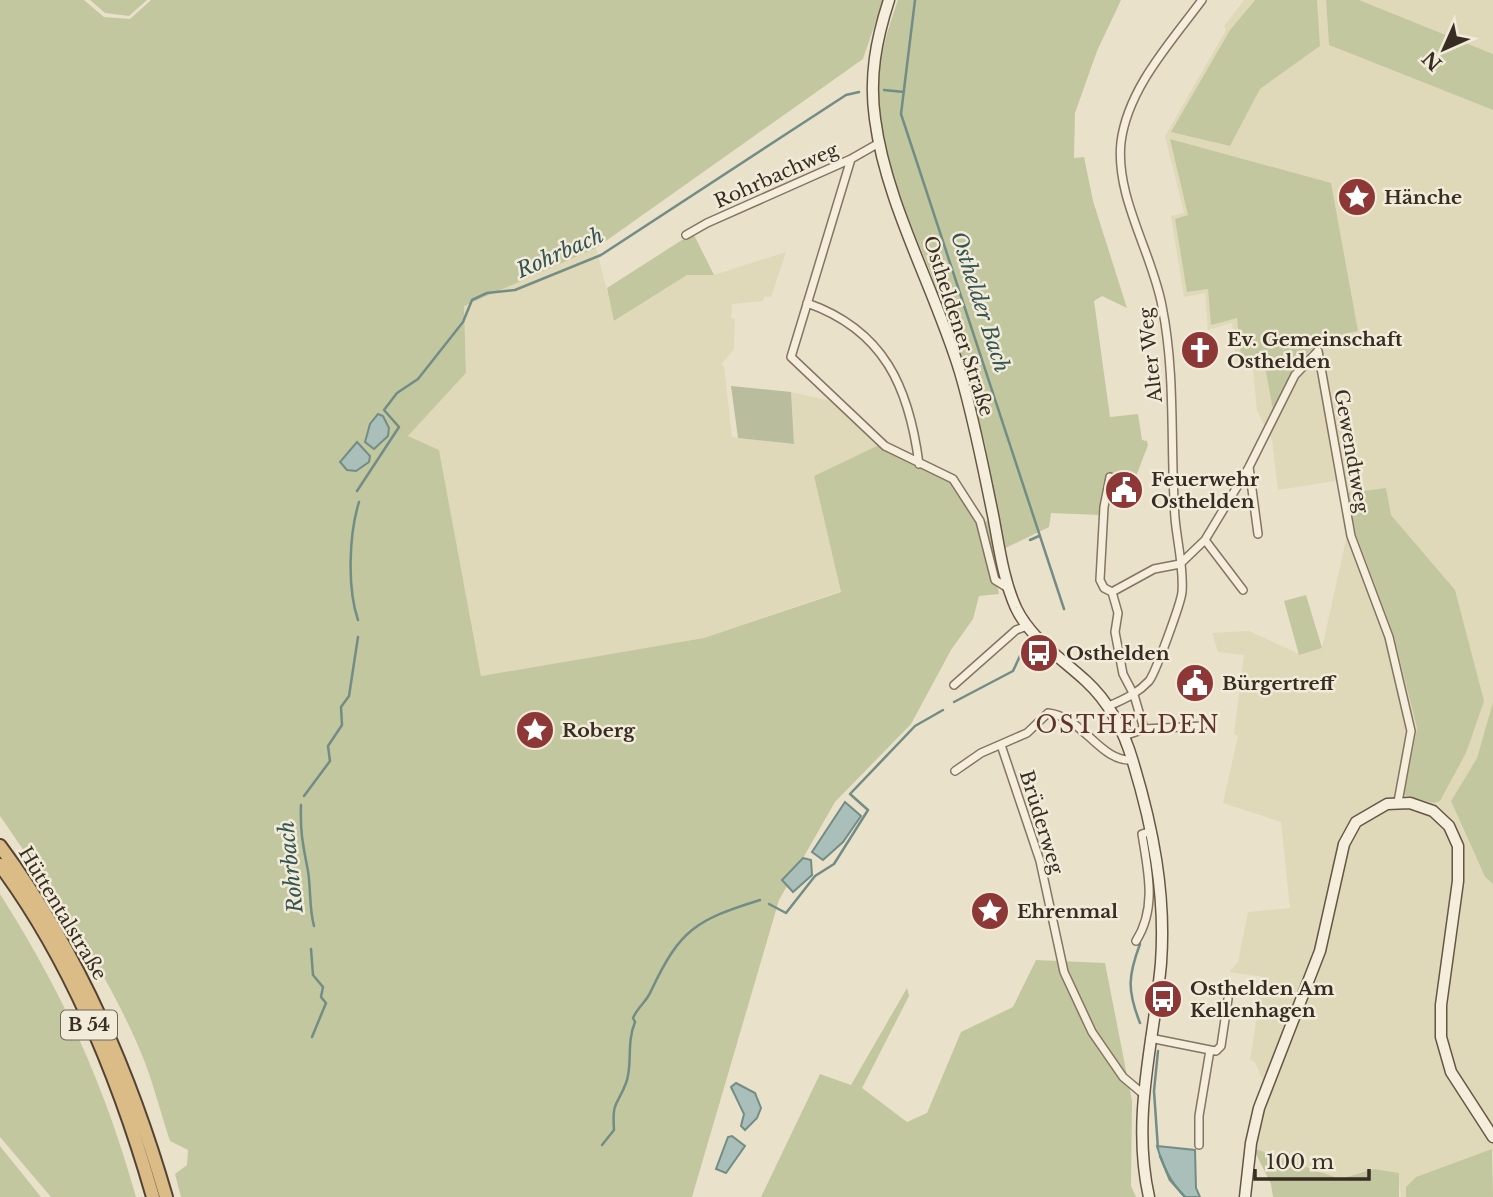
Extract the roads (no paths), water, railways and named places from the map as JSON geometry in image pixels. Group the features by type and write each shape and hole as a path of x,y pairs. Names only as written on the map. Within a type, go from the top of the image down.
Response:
{"highway":[{"name":"Hüttentalstraße","path":"0,846 51,923 82,980 126,1077 166,1197"},
{"name":"Hüttentalstraße","path":"0,865 71,985 115,1082 153,1197"}],"main road":[{"name":"Ostheldener Straße","path":"890,0 877,35 872,69 879,143 960,372 978,440 1008,588 1027,625 1109,706 1133,760 1153,831 1163,918 1157,998 1142,1093 1141,1118 1149,1197"},
{"path":"1245,1197 1251,1143 1259,1108 1317,962 1344,844 1365,814 1375,808 1398,802 1433,811 1449,826 1458,846 1458,881 1442,993 1441,1037 1451,1072 1493,1138"}],"street":[{"name":"Alter Weg","path":"1109,706 1134,695 1151,679 1182,593 1175,516 1175,441 1163,305 1129,200 1121,154 1125,122 1147,75 1202,0"},
{"name":"Rohrbachweg","path":"686,235 851,159 879,143"},
{"path":"851,159 791,357 885,446 953,479 980,521 995,580 1008,588"},
{"path":"807,303 851,323 876,345 900,387 916,438 919,464"},
{"name":"Gewendtweg","path":"1180,564 1205,540 1249,467 1295,375 1305,361 1318,351 1351,536 1389,637 1411,730 1398,802"},
{"path":"1249,467 1258,534"},
{"path":"1110,477 1104,507 1100,580 1104,588 1112,592 1118,613 1115,632 1123,674 1134,695 1144,729"},
{"path":"1205,540 1243,590"},
{"path":"1112,592 1154,569 1180,564"},
{"path":"954,685 1016,630 1027,625"},
{"path":"955,771 981,753 1027,733 1048,713 1059,714 1086,731 1113,757 1121,761 1133,760"},
{"path":"1124,736 1144,729 1203,726"},
{"name":"Brüderweg","path":"1001,745 1040,861 1064,972 1092,1032 1124,1077 1142,1093"},
{"path":"1136,942 1144,929 1151,889 1142,834 1153,831"},
{"path":"1150,1038 1216,1051 1221,1046 1228,999"},
{"path":"1199,1145 1199,1116 1210,1050"}],"water":[{"path":"378,414 383,416 389,428 388,436 374,449 365,442 370,424"},
{"path":"357,442 370,456 369,462 356,471 347,470 340,462"},
{"path":"845,802 861,816 843,842 823,860 812,852"},
{"path":"803,858 811,860 812,875 793,892 782,880"},
{"path":"736,1083 755,1093 761,1108 757,1118 745,1130 741,1126 744,1114 731,1087"},
{"path":"732,1136 745,1146 726,1173 716,1169 728,1137"},
{"path":"1157,1146 1195,1150 1196,1188 1200,1197 1185,1197 1168,1173"}],"waterway":[{"name":"Osthelder Bach","path":"915,0 901,114 1064,609"},
{"name":"Rohrbach","path":"884,90 904,92"},
{"name":"Rohrbach","path":"357,491 399,427 384,410 397,393 418,379 463,322 472,300 487,293 515,290 601,255 846,95 859,92"},
{"name":"Rohrbach","path":"358,620 352,593 351,561 353,529 359,502"},
{"path":"1030,540 1039,536"},
{"name":"Rohrbach","path":"304,796 330,761 328,746 342,725 341,707 349,696 358,637"},
{"path":"954,702 1013,671 1025,645"},
{"path":"769,904 786,913 815,876 834,864 868,810 850,794 915,726 943,710"},
{"name":"Rohrbach","path":"301,805 302,838 314,926"},
{"path":"602,1145 614,1130 615,1108 628,1076 635,1022 633,1018 649,995 671,953 681,940 705,921 760,900"},
{"name":"Osthelder Bach","path":"1140,944 1131,974 1131,992 1140,1023"},
{"name":"Rohrbach","path":"311,949 313,975 323,987 321,997 326,1003 312,1037"},
{"name":"Osthelder Bach","path":"1158,1051 1154,1091 1158,1149"},
{"name":"Osthelder Bach","path":"1160,1156 1170,1180 1185,1197"}],"place":[{"name":"Hänche","path":"1357,197"},
{"name":"Ev. Gemeinschaft Osthelden","path":"1200,350"},
{"name":"Feuerwehr Osthelden","path":"1124,490"},
{"name":"Osthelden","path":"1039,653"},
{"name":"Bürgertreff","path":"1195,683"},
{"name":"Roberg","path":"535,730"},
{"name":"Ehrenmal","path":"990,911"},
{"name":"Osthelden Am Kellenhagen","path":"1163,999"}],"district":[{"name":"OSTHELDEN","path":"1128,725"}]}
